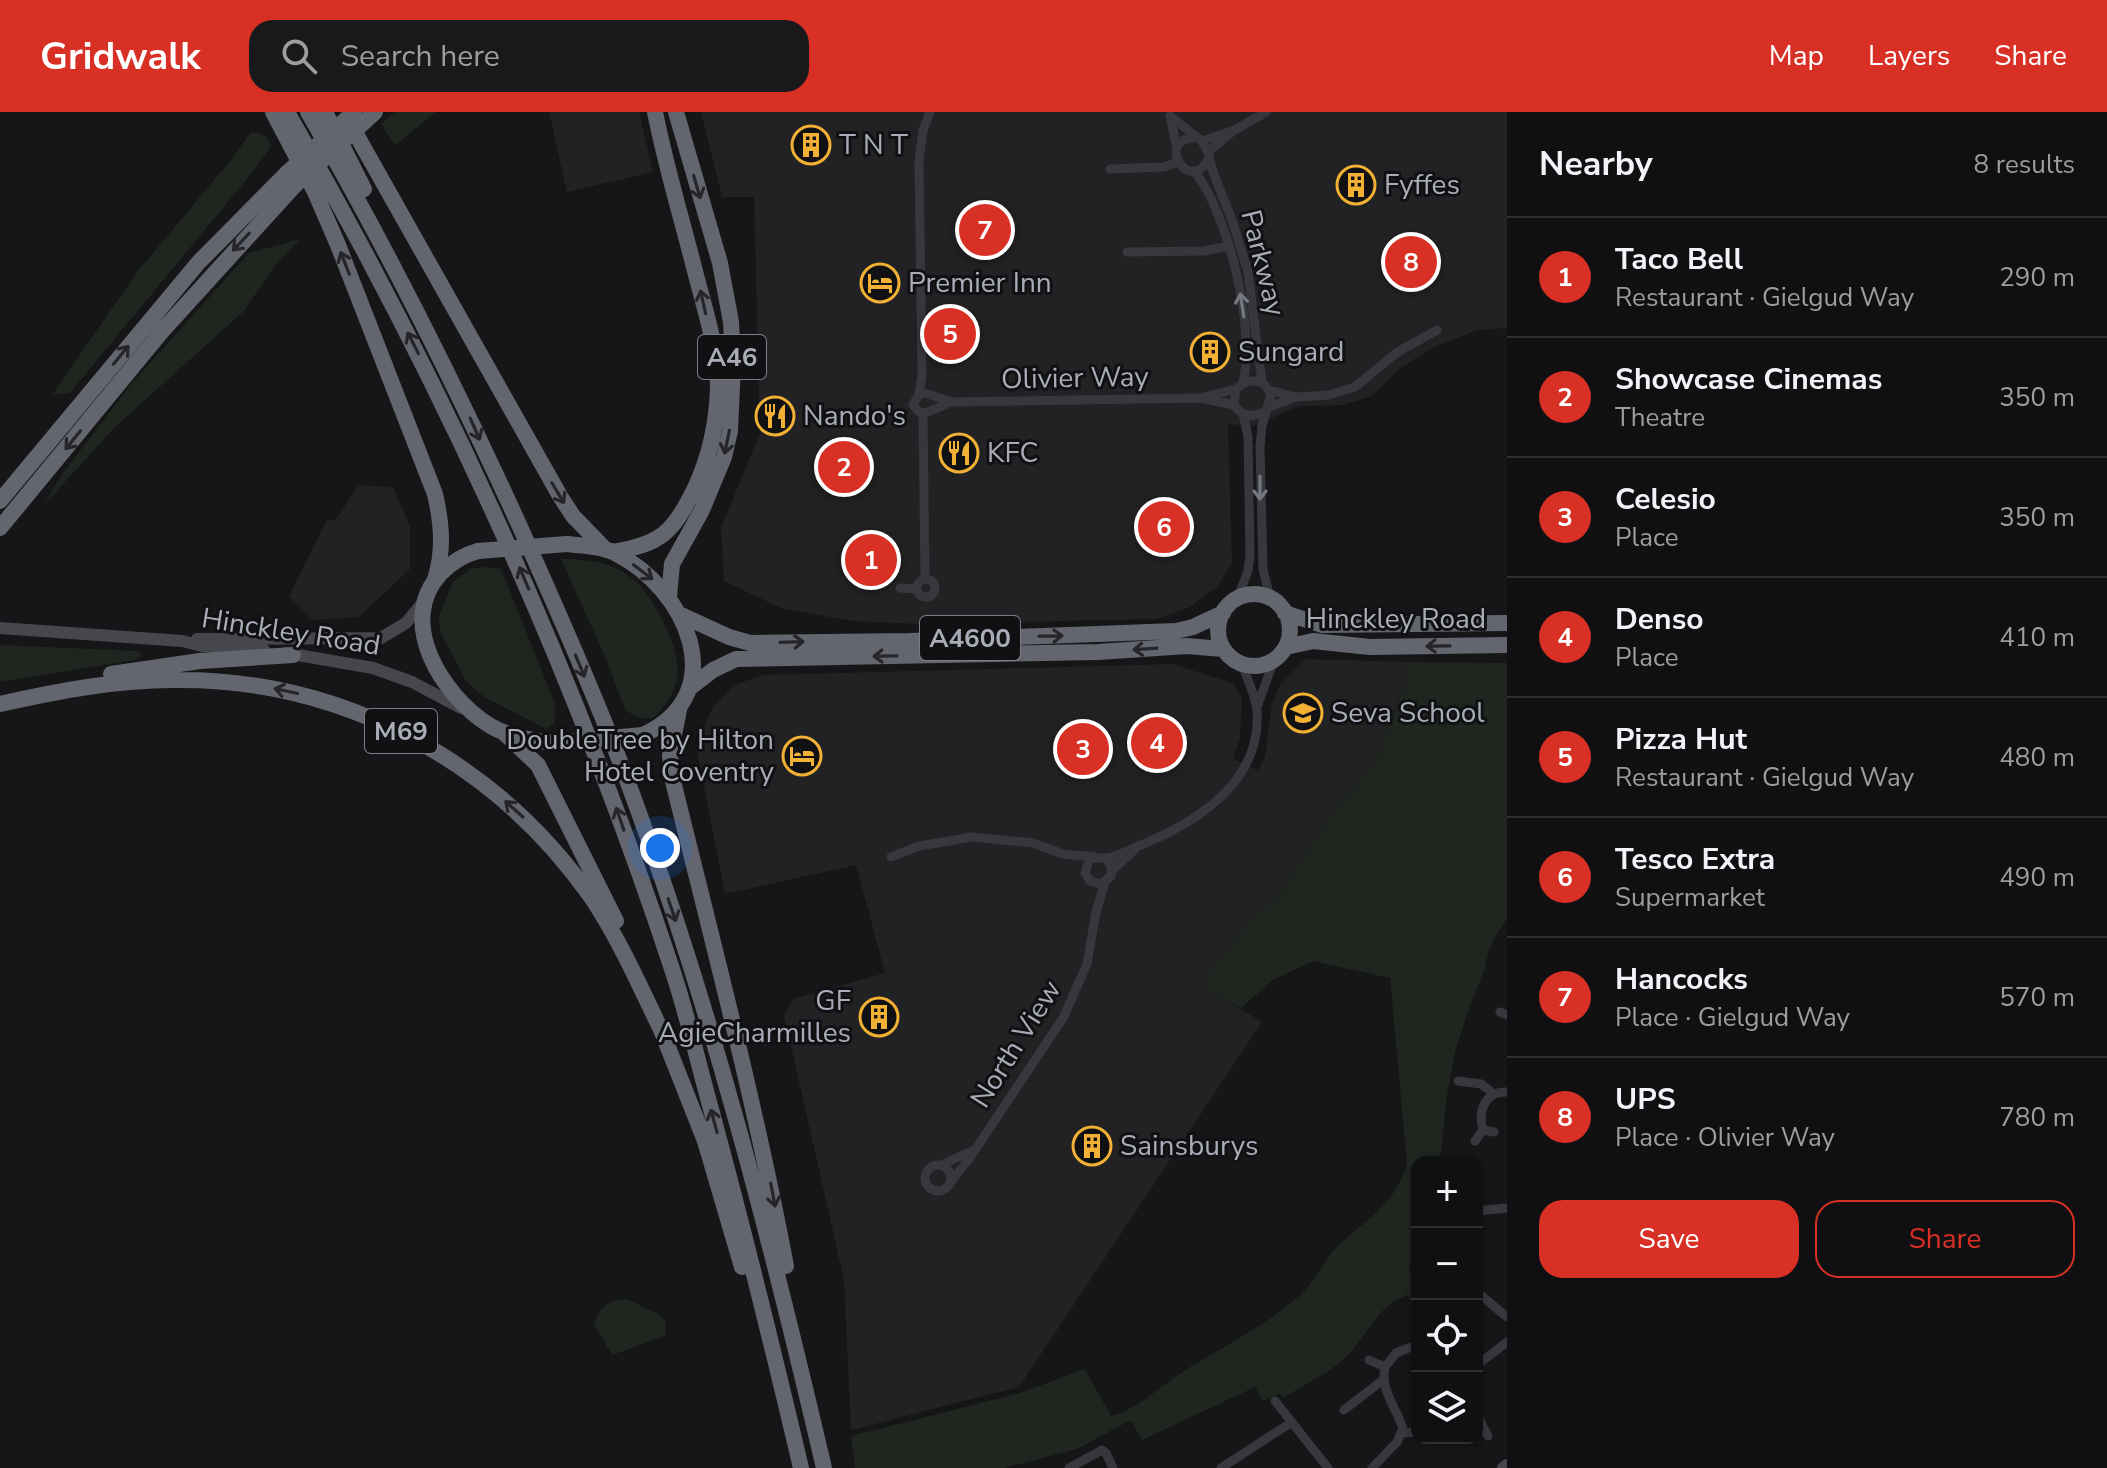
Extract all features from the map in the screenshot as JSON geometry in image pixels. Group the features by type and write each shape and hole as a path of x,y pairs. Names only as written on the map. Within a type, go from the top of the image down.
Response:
{"highway":[{"path":"273,112 315,192 338,245 435,494 442,540 435,580 426,598 423,628 430,656 450,691 478,717 525,750 538,765 634,958 705,1141 801,1468"},
{"path":"287,112 357,236 458,433 537,606 606,778 674,975 762,1303 801,1468"},
{"path":"308,112 405,285 461,397 540,571 624,771 693,970 741,1137 784,1298 824,1468"},
{"path":"325,112 362,183 405,285"},
{"path":"0,501 198,263 290,180 375,112"},
{"name":"A46","path":"610,551 650,544 675,523 706,465 715,424 718,384 712,342 655,112"},
{"name":"A46","path":"669,596 672,564 702,510 724,457 730,431 733,364 731,322 720,263 676,112"},
{"path":"0,528 163,330 349,115 573,516 610,551 637,566 669,596 679,614 692,656 691,687 679,710 670,755 672,777 767,1164 824,1468"},
{"path":"435,580 455,561 478,551 567,544 610,551"},
{"path":"1252,594 1270,598 1285,613 1290,634 1286,647 1274,660 1256,665 1242,664 1231,659 1223,649 1217,632 1223,613 1238,597 1252,594"},
{"name":"A4600","path":"679,614 729,637 750,643 767,643 1176,631 1223,613"},
{"name":"Hinckley Road","path":"1285,613 1322,625 1507,623"},
{"name":"Hinckley Road","path":"1286,647 1313,641 1370,647 1507,645"},
{"name":"A4600","path":"691,687 726,662 736,659 1098,652 1187,646 1223,649"},
{"path":"0,697 78,679 169,665 293,655"},
{"name":"M69","path":"0,704 120,683 176,679 238,683 302,694 411,736 461,766 495,793 535,828 569,868 607,922 664,1036"},
{"path":"503,732 532,741 554,743 643,735 660,727 679,710"}],"main road":[{"name":"Hinckley Road","path":"182,641 202,638 381,638 406,623 426,598"},
{"name":"Hinckley Road","path":"0,628 182,641 202,646 276,651 347,662 384,672 430,691 478,717"}],"street":[{"path":"925,579 927,411 922,375 919,161 923,130 930,112"},
{"path":"1169,114 1177,162 1184,169 1194,171 1203,167 1208,154 1233,131 1266,112"},
{"path":"1169,114 1199,140 1208,154"},
{"path":"1177,148 1185,139 1199,140 1233,131"},
{"name":"Parkway","path":"1208,154 1248,272 1266,386"},
{"path":"1110,169 1164,167 1177,162"},
{"name":"Parkway","path":"1194,171 1208,191 1229,246 1244,320 1247,369 1240,386"},
{"path":"1127,252 1203,251 1229,246"},
{"path":"1243,414 1253,416 1296,397 1336,393 1355,387 1396,353 1437,330"},
{"path":"1238,597 1248,571 1250,555 1248,436 1243,414 1234,405 1240,386 1266,386 1296,397"},
{"name":"Olivier Way","path":"1200,398 1240,386"},
{"path":"1266,386 1271,401 1260,436 1260,504 1263,569 1270,598"},
{"path":"926,395 913,405 916,410 927,411"},
{"name":"Olivier Way","path":"926,395 951,402 1200,398 1234,405"},
{"name":"Olivier Way","path":"927,411 951,402"},
{"path":"917,589 925,579"},
{"path":"900,588 917,589 924,597 932,595 935,590 933,583 925,579"},
{"path":"1257,707 1274,660"},
{"path":"1096,912 1086,864 1138,847 1199,815 1226,794 1239,778 1251,754 1257,726 1257,707 1242,664"},
{"path":"891,857 919,846 972,837 1036,843 1063,854 1100,858 1111,865 1112,871"},
{"path":"1096,912 1105,882 1112,871 1138,847"},
{"path":"1063,854 1096,884 1105,882"},
{"name":"North View","path":"950,1183 1063,1018 1087,964 1096,912"},
{"path":"1458,1081 1481,1084 1494,1094"},
{"path":"1475,1141 1489,1131 1480,1114 1483,1105 1494,1094 1507,1092"},
{"name":"North View","path":"941,1165 974,1149"},
{"path":"933,1165 941,1165 949,1170 950,1183 939,1191 927,1186 925,1172 933,1165"},
{"path":"1483,1210 1507,1208"},
{"path":"1483,1297 1507,1317"},
{"path":"1483,1360 1507,1342"},
{"path":"1372,1468 1402,1433 1401,1422 1383,1380 1385,1367 1396,1353 1411,1347"},
{"path":"1369,1360 1385,1367"},
{"path":"1344,1410 1383,1380"},
{"path":"1275,1401 1328,1468"},
{"path":"1226,1467 1292,1422"},
{"path":"1483,1426 1488,1436"},
{"path":"1402,1433 1411,1432"},
{"path":"1069,1468 1102,1450 1113,1468"}],"shaded area":[{"path":"395,112 436,112 395,145 381,124"},
{"path":"549,112 639,112 653,172 567,192"},
{"path":"701,112 1507,112 1507,328 1477,330 1434,347 1400,368 1372,396 1343,405 1299,406 1254,426 1228,424 1232,564 1216,588 1190,607 1157,619 918,624 853,621 783,609 724,581 721,528 760,433 754,197 722,197"},
{"path":"251,132 264,136 271,147 255,169 70,393 52,395 138,271"},
{"path":"300,239 275,266 243,312 114,428 43,506 63,473 132,383 249,253"},
{"path":"358,485 393,487 410,526 410,569 359,617 313,620 289,596 327,520 338,517"},
{"path":"561,559 595,562 618,569 637,582 658,611 673,644 678,669 672,694 653,718 639,718 625,710 607,661"},
{"path":"470,569 501,569 555,704 555,722 547,729 484,697 466,681 440,631 439,616 453,582"},
{"path":"0,645 136,651 142,655 135,660 0,682"},
{"path":"1306,659 1409,662 1409,675 1375,763 1336,809 1271,908 1202,985 1262,1022 1019,1387 851,1430 844,1280 784,1015 793,999 885,973 856,865 725,894 696,745 713,707 734,685 763,675 1173,664 1234,684 1242,698 1240,738 1233,759 1258,770 1265,757 1272,703 1280,685"},
{"path":"1409,662 1507,663 1507,919 1488,953 1455,1052 1441,1156 1411,1156 1411,1301 1409,1295 1399,1298 1383,1310 1344,1359 1284,1398 1280,1394 1263,1401 1255,1387 1142,1440 1131,1420 1077,1449 1004,1468 855,1468 851,1436 1020,1393 1085,1369 1111,1416 1129,1409 1286,1307 1305,1289 1337,1247 1387,1202 1407,1165 1390,978 1313,961 1273,980 1241,1008 1201,985 1261,908 1271,908 1336,809 1375,763 1409,675"},
{"path":"627,1299 666,1321 665,1336 612,1355 594,1324 606,1305"}],"place":[{"name":"T N T","path":"811,145"},
{"name":"Fyffes","path":"1356,185"},
{"name":"Hancocks","path":"985,230"},
{"name":"UPS","path":"1411,262"},
{"name":"Premier Inn","path":"880,283"},
{"name":"Pizza Hut","path":"950,334"},
{"name":"Sungard","path":"1210,352"},
{"name":"Nando's","path":"775,416"},
{"name":"KFC","path":"959,453"},
{"name":"Showcase Cinemas","path":"844,467"},
{"name":"Tesco Extra","path":"1164,527"},
{"name":"Taco Bell","path":"871,560"},
{"name":"Seva School","path":"1303,713"},
{"name":"Denso","path":"1157,743"},
{"name":"Celesio","path":"1083,749"},
{"name":"DoubleTree by Hilton Hotel Coventry","path":"802,756"},
{"name":"GF AgieCharmilles","path":"879,1017"},
{"name":"Sainsburys","path":"1092,1146"}]}
